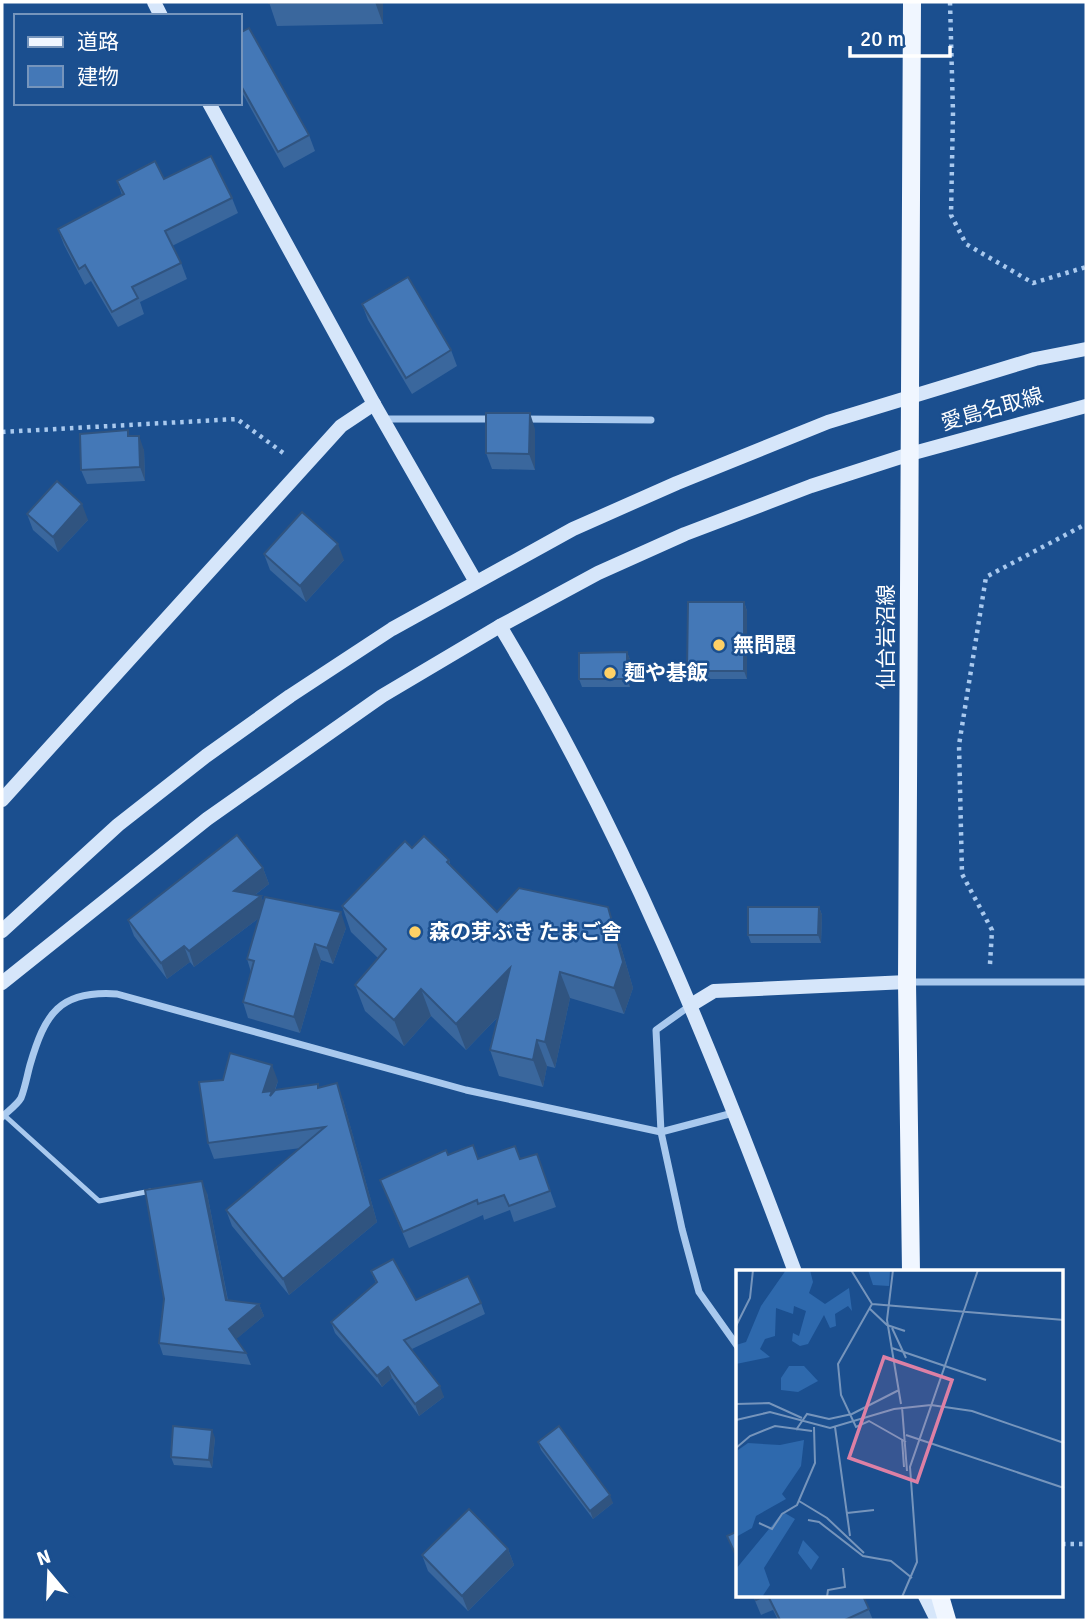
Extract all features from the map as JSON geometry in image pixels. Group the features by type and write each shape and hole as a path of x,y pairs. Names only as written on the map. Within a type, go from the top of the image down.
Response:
{"main road":[{"name":"仙台岩沼線","path":"911,1270 907,982 912,2"},
{"path":"941,1598 947,1620"}],"street":[{"path":"210,105 373,404 476,582"},
{"name":"愛島名取線","path":"2,931 118,825 206,756 290,696 370,644 573,529 677,483 828,422 1035,359 1086,349"},
{"path":"2,800 341,426 373,404"},
{"name":"愛島名取線","path":"2,983 207,819 382,696 500,626 598,573 685,534 811,486 910,454 1086,405"},
{"path":"382,419 503,419"},
{"path":"517,419 651,420"},
{"path":"500,626 544,700 594,795 691,1005 735,1112 794,1270"},
{"path":"736,1344 699,1292 682,1229 661,1132 656,1030 713,991 907,982 1086,982"},
{"path":"3,1116 20,1099 38,1036 50,1014 71,1000 92,992 117,994 466,1090 661,1132 735,1112"},
{"path":"926,1598 937,1620"}],"lane":[{"path":"3,1116 99,1201 152,1191"}],"path":[{"path":"950,2 953,113 951,215 966,244 1033,283 1086,267"},
{"path":"2,432 237,419 263,437"},
{"path":"989,981 992,930 962,874 959,744 986,577 1086,524"},
{"path":"1064,1544 1086,1544"}],"building":[{"path":"269,2 354,2 269,3"},
{"path":"249,28 309,135 278,152 242,88 242,32"},
{"path":"211,156 232,198 165,231 181,263 132,287 138,298 112,312 85,265 79,269 58,229 124,194 117,181 155,161 164,179"},
{"path":"408,277 451,350 406,378 362,304"},
{"path":"486,413 530,413 529,454 486,453"},
{"path":"128,430 128,436 139,436 140,467 81,470 80,434"},
{"path":"57,481 82,504 53,537 27,514"},
{"path":"302,512 338,544 300,586 264,554"},
{"name":"無問題","path":"688,602 744,602 744,671 687,671"},
{"path":"627,652 627,679 579,679 579,653"},
{"path":"237,835 263,868 234,891 261,896 189,951 184,946 161,963 128,920"},
{"path":"424,836 497,912 519,888 608,907 623,962 614,988 560,972 545,1042 537,1040 533,1060 490,1050 510,968 456,1024 421,989 394,1020 355,985 386,949 342,906 405,841 412,848"},
{"path":"265,897 341,912 327,948 315,944 294,1017 243,1002 254,961 247,959"},
{"path":"748,907 819,907 818,935 748,935"},
{"path":"230,1053 272,1065 263,1092 272,1091 270,1096 275,1090 318,1084 318,1088 337,1083 371,1206 283,1279 226,1210 325,1127 208,1143 199,1082 223,1080"},
{"path":"473,1145 478,1159 515,1146 520,1159 537,1154 550,1191 509,1206 504,1195 478,1204 477,1200 403,1232 380,1180 446,1150 448,1155"},
{"path":"202,1181 226,1300 259,1304 229,1329 246,1353 159,1343 164,1299 145,1190"},
{"path":"393,1259 416,1300 468,1276 481,1303 404,1340 440,1386 415,1404 388,1367 377,1376 331,1322 377,1282 371,1271"},
{"path":"173,1426 212,1430 209,1460 171,1457"},
{"path":"559,1426 610,1495 590,1511 538,1442"},
{"path":"469,1509 508,1549 462,1596 422,1555"},
{"path":"736,1532 736,1556 727,1536"},
{"path":"769,1598 864,1598 869,1609 845,1620 780,1620"}],"place":[{"name":"無問題","path":"719,645"},
{"name":"麺や碁飯","path":"610,673"},
{"name":"森の芽ぶき たまご舎","path":"415,932"}]}
